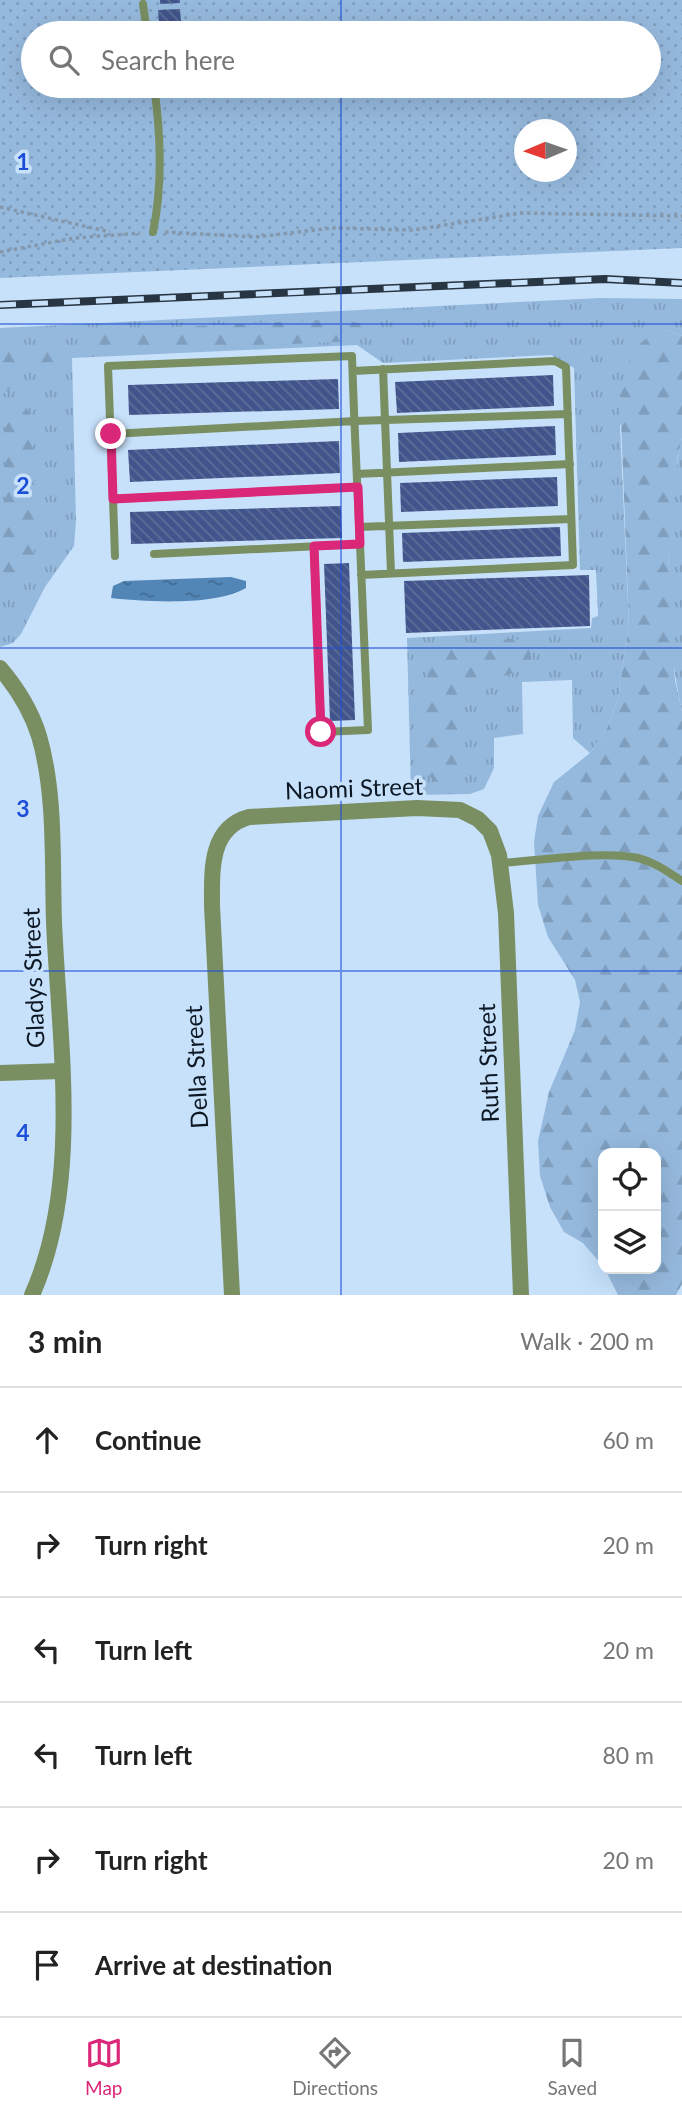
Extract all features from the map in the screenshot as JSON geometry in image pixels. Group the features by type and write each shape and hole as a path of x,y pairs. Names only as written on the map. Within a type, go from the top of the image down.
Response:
{"street":[{"name":"Gladys Street","path":"0,668 19,691 39,736 47,783 63,1149 60,1192 41,1274 32,1295"},
{"name":"Naomi Street","path":"220,836 235,821 249,817 416,808 460,810 478,819 490,831"},
{"name":"Ruth Street","path":"490,831 500,863 506,913 521,1295"},
{"name":"Della Street","path":"220,836 215,855 212,906 232,1295"},
{"path":"0,1073 61,1071"}],"lane":[{"path":"143,4 145,21"},
{"path":"153,232 160,197 159,120 156,98"},
{"path":"115,556 108,366 352,356 368,730 321,732 314,546"},
{"path":"353,371 555,361 566,368 568,414 573,565 361,575"},
{"path":"383,369 391,573"},
{"path":"111,434 355,421 568,414"},
{"path":"357,474 569,464"},
{"path":"113,499 358,487"},
{"path":"359,527 571,519"},
{"path":"154,554 360,544"},
{"path":"500,863 628,857 656,865 682,881"}],"path":[{"path":"0,207 116,234"},
{"path":"0,252 116,234 153,232 256,237 332,228 413,230 521,214 567,212 682,216"}],"green space":[{"path":"0,0 682,0 682,248 0,278"},
{"path":"600,298 682,299 682,336 667,330 620,426 629,625 618,699 607,728 590,753 573,738 572,680 522,682 523,734 494,738 494,768 484,789 470,794 411,795 407,638 591,628 592,618 598,616 596,570 580,570 574,368 551,355 383,363 357,345 72,358 76,520 74,546 45,587 21,634 13,643 0,647 0,328"},
{"path":"342,319 366,325 366,335 355,341 95,353 79,347 82,337 92,331"},
{"path":"667,330 682,336 682,438 677,460 668,561 675,680 682,711 682,1284 676,1295 618,1295 608,1274 661,1274 661,1148 598,1148 598,1260 583,1243 564,1232 550,1207 540,1176 538,1141 549,1092 575,1030 580,1002 575,980 548,937 538,905 534,842 538,816 554,782 590,753 607,728 618,699 629,625 620,395 633,354 645,339"},
{"path":"0,338 13,343 20,357 13,385 0,395"},
{"path":"49,345 61,350 66,362 61,374 49,379 37,374 32,362 37,350"},
{"path":"16,405 26,408 31,419 36,508 33,555 24,569 11,576 0,574 0,545 5,525 5,415 9,408"},
{"path":"682,438 682,711 672,646 668,575 671,503"},
{"path":"520,640 528,647 531,658 527,666 481,683 463,695 457,724 456,775 446,783 433,781 427,770 424,754 421,715 427,677 433,662 441,652 456,644"}],"water":[{"path":"231,577 246,581 246,588 233,594 199,600 143,601 111,598 113,586 124,581"}],"building":[{"path":"160,0 180,0 180,3 160,4"},
{"path":"180,9 181,21 159,21 158,10"},
{"path":"553,375 554,406 397,413 395,382"},
{"path":"338,379 339,409 129,415 128,385"},
{"path":"555,426 556,455 399,462 398,433"},
{"path":"339,441 340,473 130,482 128,450"},
{"path":"557,477 558,506 401,512 400,483"},
{"path":"341,506 342,538 131,544 130,512"},
{"path":"560,527 561,556 403,562 402,533"},
{"path":"349,563 355,720 330,721 324,564"},
{"path":"589,575 590,626 406,633 404,581"}],"railway":[{"path":"0,305 605,279 682,283"}],"route":[{"path":"111,434 113,499 358,487 360,544 314,546 321,732"}]}
